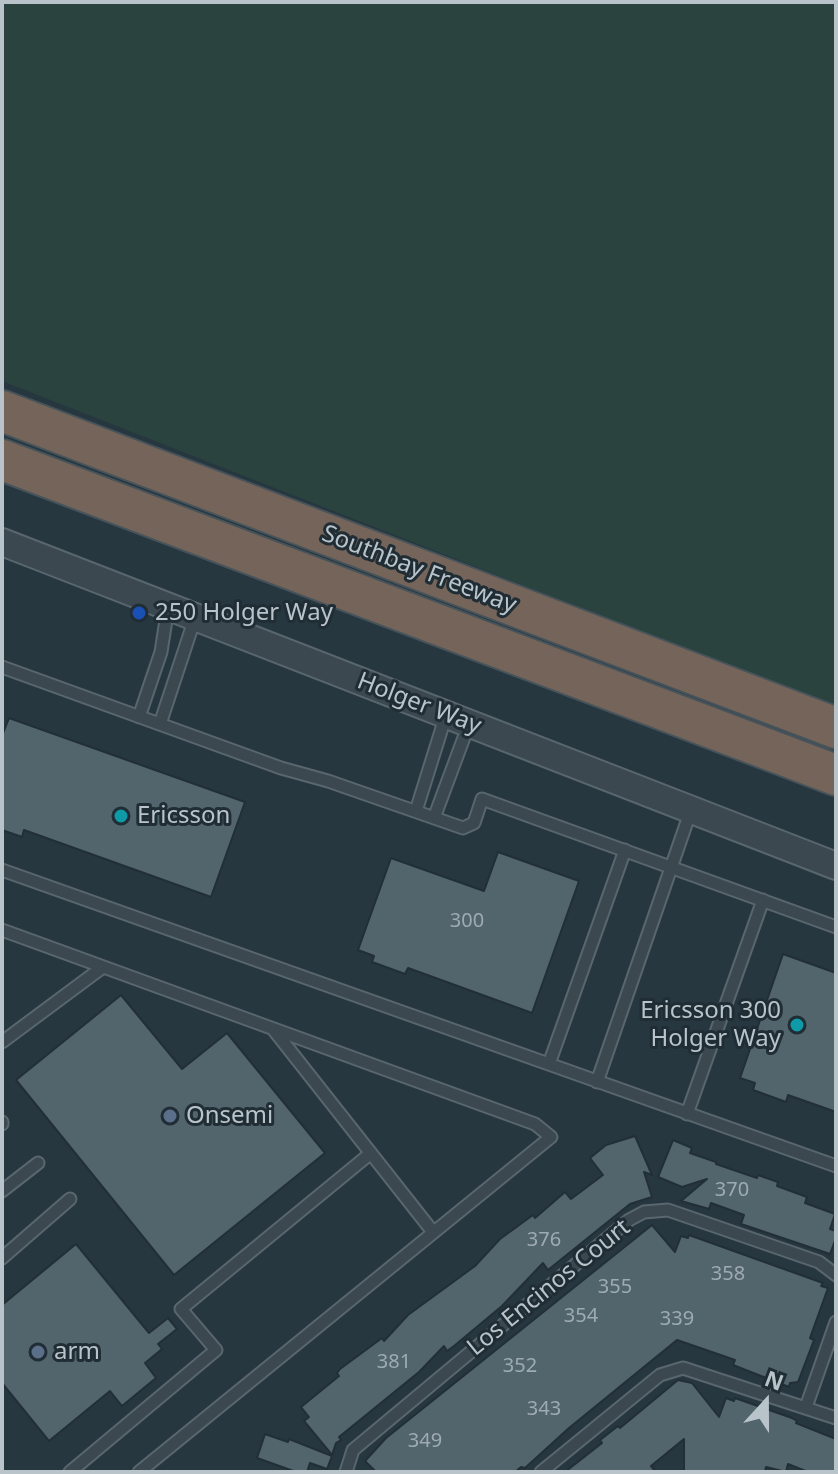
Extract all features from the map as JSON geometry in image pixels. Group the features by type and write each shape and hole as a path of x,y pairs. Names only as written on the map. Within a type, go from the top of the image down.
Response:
{"highway":[{"name":"Southbay Freeway","path":"2,411 836,728"},
{"name":"Southbay Freeway","path":"2,460 836,775"},
{"path":"743,693 772,717 836,744"}],"street":[{"name":"Holger Way","path":"2,542 836,866"}],"lane":[{"path":"139,717 161,652 168,606"},
{"path":"160,724 195,617"},
{"path":"2,667 281,768 463,828 474,823 482,799 836,927"},
{"path":"416,811 458,719"},
{"path":"434,818 458,719"},
{"path":"597,1082 692,810"},
{"path":"549,1064 625,850"},
{"path":"2,870 836,1166"},
{"path":"687,1114 763,900"},
{"path":"2,930 535,1124 551,1137 139,1472"},
{"path":"2,1042 103,967"},
{"path":"272,1028 433,1232"},
{"path":"70,1472 216,1350 181,1309 371,1153"},
{"path":"2,1191 38,1163"},
{"path":"2,1258 70,1199"},
{"name":"Los Encinos Court","path":"346,1472 353,1450 629,1220 644,1212 668,1210 819,1262 836,1275"},
{"path":"806,1407 836,1322"},
{"path":"541,1472 660,1375 671,1370 697,1370 836,1418"}],"green space":[{"path":"2,2 836,2 836,708 2,381"}],"building":[{"name":"Ericsson","path":"9,718 245,802 211,897 24,830 22,837 2,830 2,736"},
{"path":"498,852 579,881 532,1013 408,968 405,974 372,962 374,956 358,950 391,858 484,891"},
{"name":"Ericsson 300 Holger Way","path":"783,954 836,973 836,1112 788,1095 786,1102 753,1090 755,1083 740,1078"},
{"name":"Onsemi","path":"121,995 182,1069 227,1033 325,1153 174,1275 16,1080"},
{"path":"635,1136 652,1175 644,1172 652,1197 630,1204 548,1270 543,1263 502,1306 447,1351 444,1346 419,1372 339,1437 341,1440 336,1443 332,1455 304,1421 309,1417 301,1407 339,1376 337,1373 340,1369 382,1338 384,1341 408,1315 475,1266 500,1239 533,1215 535,1218 565,1192 571,1199 603,1175 590,1158 606,1145"},
{"path":"673,1140 692,1148 690,1153 716,1164 778,1182 777,1186 807,1197 805,1203 835,1214 830,1229 836,1231 836,1238 830,1254 741,1224 744,1215 711,1203 709,1209 681,1201 707,1179 682,1187 658,1177"},
{"path":"652,1225 675,1252 681,1236 688,1238 689,1235 823,1283 821,1286 828,1288 810,1338 814,1340 798,1382 790,1383 789,1387 733,1365 735,1360 677,1340 525,1468 521,1467 515,1472 376,1472 365,1461 386,1438"},
{"path":"76,1244 149,1333 168,1318 177,1329 158,1344 162,1349 145,1363 156,1378 122,1406 110,1391 49,1441 2,1383 2,1305"},
{"path":"678,1380 692,1383 719,1417 726,1398 734,1401 735,1398 792,1418 796,1423 836,1439 836,1472 808,1472 788,1464 786,1472 766,1467 765,1472 684,1472 684,1439 651,1466 656,1472 565,1472 602,1443 600,1440 618,1426 620,1428"},
{"path":"265,1434 288,1442 289,1439 332,1456 327,1469 310,1463 307,1472 296,1472 257,1458"}],"place":[{"name":"250 Holger Way","path":"139,613"},
{"name":"Ericsson","path":"121,816"},
{"name":"Ericsson 300 Holger Way","path":"797,1025"},
{"name":"Onsemi","path":"170,1116"},
{"name":"arm","path":"38,1352"}]}
